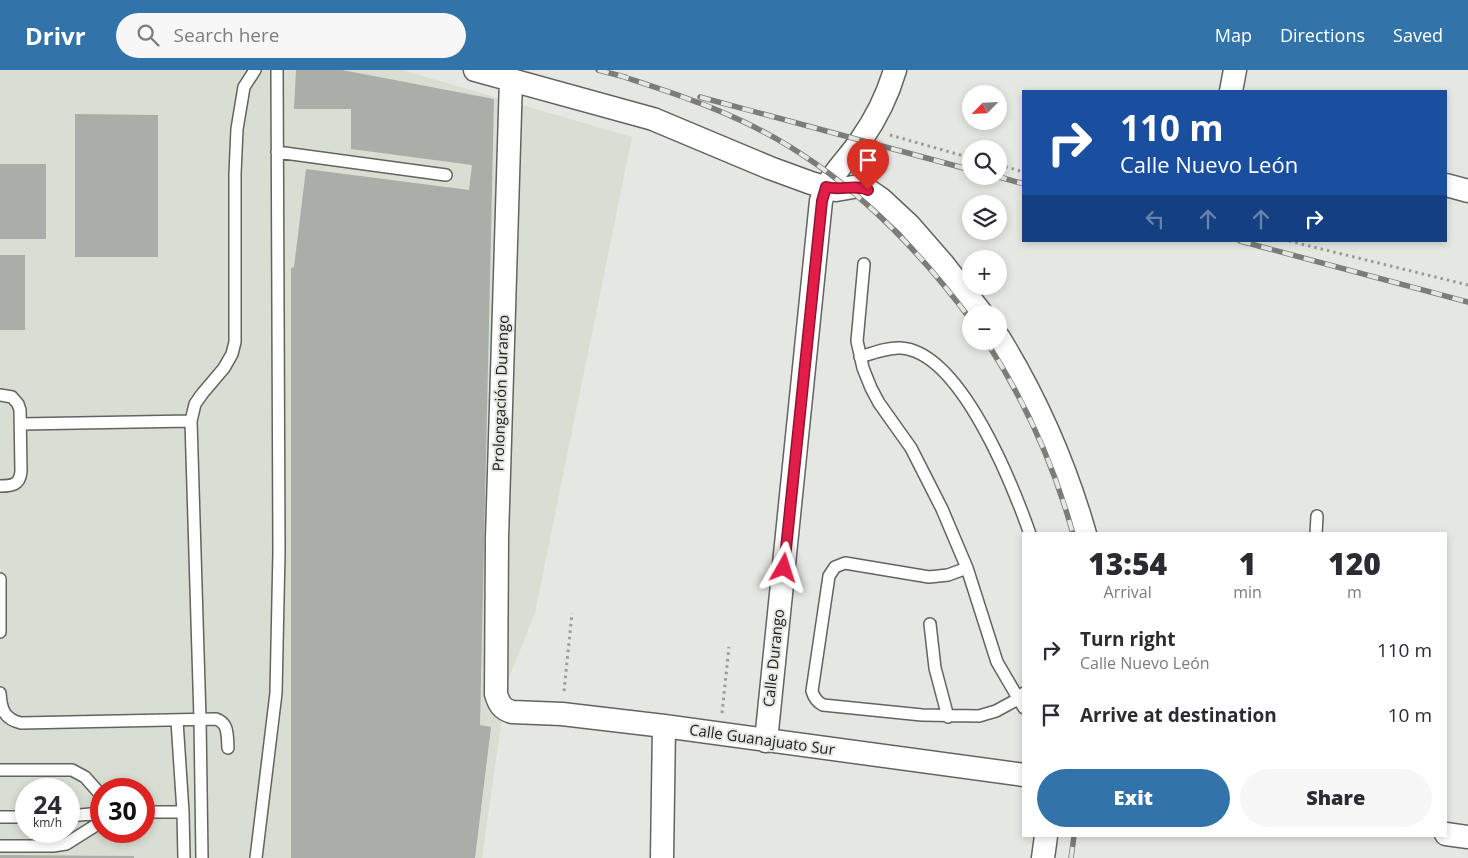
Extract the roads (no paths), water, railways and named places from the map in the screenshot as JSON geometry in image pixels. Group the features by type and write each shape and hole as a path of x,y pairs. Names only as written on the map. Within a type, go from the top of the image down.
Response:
{"street":[{"path":"475,70 653,119 770,168 826,187 836,190 859,186 881,199 915,232 961,285 975,305"},
{"path":"826,187 868,129 886,95 895,70"},
{"path":"1231,90 1235,70"},
{"name":"Prolongación Durango","path":"501,706 496,694 497,538 510,79"},
{"path":"1447,185 1468,191"},
{"name":"Calle Durango","path":"766,741 822,201 826,187"},
{"path":"1006,350 1030,391 1044,421 1072,492 1084,532"},
{"name":"Calle Guanajuato Sur","path":"501,706 505,710 512,712 562,714 664,726 1022,774"},
{"path":"662,858 664,726"},
{"path":"1447,834 1468,837"},
{"path":"1043,858 1046,837"}],"lane":[{"path":"202,858 191,421 195,404 224,368 232,354 235,342 235,174 237,129 244,87 255,70"},
{"path":"256,858 276,693 279,552 277,70"},
{"path":"277,152 446,175"},
{"path":"864,264 858,336 860,356 871,388 929,481 967,568 997,662 1022,700 986,715 948,717 823,705 816,700 812,691 829,576 835,567 845,563 929,577 948,575 967,568"},
{"path":"860,356 902,348 915,351 925,357 946,375 961,393 988,434 1021,507 1029,532"},
{"path":"0,396 12,397 16,400 20,410 21,424 21,478 15,484 0,486"},
{"path":"21,424 191,421"},
{"path":"1316,532 1317,516"},
{"path":"0,579 0,632"},
{"path":"930,624 935,668 948,717"},
{"path":"0,693 3,712 7,718 21,723 216,719 226,727 228,748"},
{"path":"177,721 184,858"},
{"path":"0,770 72,770 85,777 90,783"},
{"path":"155,812 183,812"},
{"path":"0,817 15,817"},
{"path":"0,846 53,846 66,844 90,829"}],"railway":[{"path":"598,70 625,77"},
{"path":"618,75 727,114 776,139 809,159 869,206 896,232 962,308"},
{"path":"700,97 962,168"},
{"path":"1007,179 1022,183"},
{"path":"1244,242 1468,302"},
{"path":"991,350 1026,410 1037,434 1057,483 1072,532"},
{"path":"1071,858 1074,837"}]}
